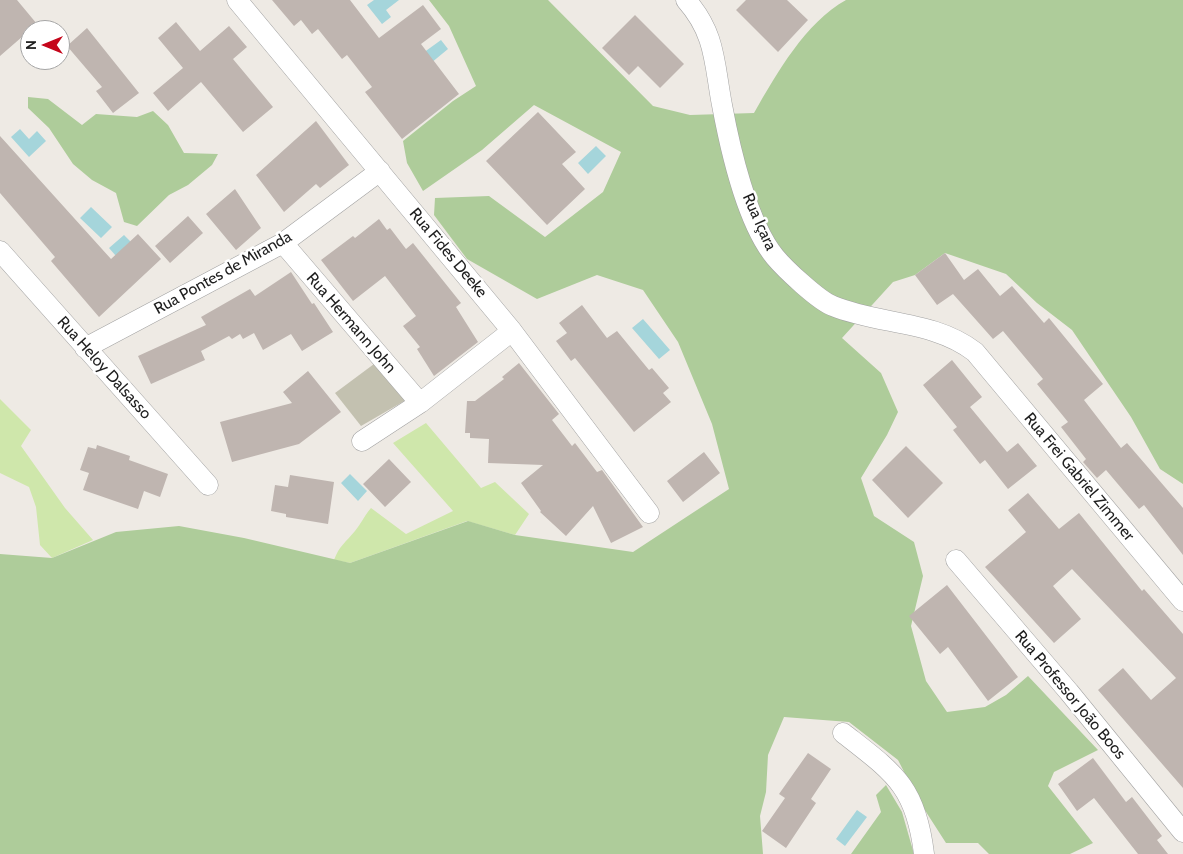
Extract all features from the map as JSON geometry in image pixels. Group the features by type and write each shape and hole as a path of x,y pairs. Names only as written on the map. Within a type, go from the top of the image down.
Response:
{"street":[{"name":"Rua Fides Deeke","path":"237,0 512,331 649,513"},
{"name":"Rua Içara","path":"686,0 705,24 711,40 722,106 738,171 754,218 775,257 831,306 874,318 934,330 959,339 975,352"},
{"name":"Rua Pontes de Miranda","path":"85,348 283,243 380,171"},
{"name":"Rua Hermann John","path":"283,243 420,403"},
{"name":"Rua Heloy Dalsasso","path":"0,251 208,485"},
{"path":"362,441 420,403 512,331"},
{"name":"Rua Frei Gabriel Zimmer","path":"975,352 1183,602"},
{"name":"Rua Professor João Boos","path":"956,560 1069,692 1183,832"},
{"path":"843,733 882,764 905,788 918,817 924,854"}],"shaded area":[{"path":"374,364 406,400 361,426 335,393"}],"green space":[{"path":"429,0 548,0 653,106 690,115 754,113 782,66 805,35 831,10 846,0 1183,0 1183,484 1160,469 1131,417 1072,330 1037,303 1006,274 945,253 915,275 893,282 842,338 881,373 898,412 887,435 861,478 874,516 914,542 923,576 911,626 926,681 947,712 985,707 1006,695 1028,676 1098,750 1054,772 1048,786 1093,843 1070,854 989,854 978,843 946,843 919,801 898,760 849,722 784,717 768,755 766,792 760,816 763,854 0,854 0,554 52,558 116,532 179,526 244,538 350,563 468,521 515,535 633,552 729,489 712,424 678,342 643,290 597,275 537,299 467,259 434,215 435,198 489,196 545,237 603,192 621,152 534,105 482,150 423,191 407,163 403,141 453,101 476,86 449,26"},
{"path":"28,97 48,99 82,125 96,114 137,117 153,111 168,125 184,153 218,154 212,165 188,185 169,195 137,226 124,222 116,193 92,180 73,164 49,128 28,108"},
{"path":"0,399 31,430 21,446 65,508 93,540 52,558 40,545 36,507 29,487 0,473"},
{"path":"426,423 481,488 495,482 529,514 515,535 467,521 350,563 334,560 340,548 371,508 406,534 453,511 393,443"},
{"path":"886,785 902,812 914,854 851,854 881,812 876,795"}],"water":[{"path":"374,0 399,0 386,10 391,17 382,24 367,5"},
{"path":"441,40 448,49 431,63 423,53"},
{"path":"20,129 29,139 37,131 46,141 29,157 11,137"},
{"path":"596,146 606,156 588,174 578,163"},
{"path":"91,207 112,227 101,238 80,218"},
{"path":"124,235 131,242 116,256 109,248"},
{"path":"643,319 670,350 659,359 632,328"},
{"path":"350,474 367,491 358,501 341,483"},
{"path":"857,810 867,817 845,846 836,839"}],"building":[{"path":"0,0 17,0 34,20 20,20 20,39 0,56"},
{"path":"272,0 350,0 379,38 423,5 441,29 421,44 459,94 402,139 365,92 372,87 347,55 342,59 318,29 312,34 301,20 294,26"},
{"path":"746,0 787,0 808,20 778,52 736,10"},
{"path":"635,15 684,64 660,88 638,66 629,75 602,48"},
{"path":"176,22 200,51 229,26 247,47 233,59 273,107 243,132 201,82 168,111 153,93 183,68 158,38"},
{"path":"87,28 139,93 113,113 96,91 102,87 70,50 70,43"},
{"path":"538,112 576,152 562,164 585,189 547,225 486,161"},
{"path":"316,121 349,165 320,188 316,184 284,212 256,175"},
{"path":"0,136 111,259 138,234 161,259 99,317 51,261 55,257 0,193"},
{"path":"235,189 261,228 236,250 206,214"},
{"path":"188,216 203,233 170,263 155,246"},
{"path":"379,219 387,230 390,228 406,249 413,243 461,303 456,307 478,342 434,376 417,349 420,347 403,326 416,316 385,276 353,301 321,260 353,236 355,238"},
{"path":"945,253 964,280 978,269 1000,296 1012,286 1044,323 1049,318 1103,384 1084,400 1121,448 1127,443 1183,508 1183,555 1144,505 1139,509 1106,470 1097,478 1083,462 1086,459 1061,427 1068,422 1037,384 1043,379 1003,331 993,339 953,294 937,305 915,275"},
{"path":"291,272 333,332 302,351 291,334 263,350 254,333 243,339 240,334 232,339 229,336 201,351 205,360 151,384 138,356 206,325 201,317 250,289 255,296"},
{"path":"582,305 607,338 617,331 649,370 652,368 669,388 663,393 671,402 634,432 575,358 571,361 556,341 567,333 559,323"},
{"path":"952,360 982,397 970,407 1007,452 1018,443 1037,466 1008,489 985,460 980,464 953,430 957,427 923,385"},
{"path":"519,363 559,414 552,420 572,446 575,443 597,472 602,470 643,527 611,543 593,506 566,536 540,512 521,483 543,465 488,463 489,439 470,438 470,433 465,433 467,401 475,401 504,379 502,377"},
{"path":"308,371 341,412 299,444 232,462 220,422 292,403 283,392"},
{"path":"97,445 130,456 129,460 168,474 160,497 144,491 138,509 83,490 89,473 80,470 88,447 96,449"},
{"path":"906,446 943,483 908,518 872,480"},
{"path":"704,452 720,473 683,502 667,481"},
{"path":"389,459 411,482 385,507 363,484"},
{"path":"290,475 334,482 328,524 286,517 286,514 271,511 275,485 288,487"},
{"path":"1028,493 1059,529 1079,513 1142,591 1144,589 1183,634 1183,788 1098,690 1123,668 1151,700 1176,678 1072,569 1053,586 1081,619 1054,643 985,567 1026,532 1008,510"},
{"path":"947,585 1018,677 988,701 948,647 940,654 909,616"},
{"path":"808,753 831,769 811,799 816,803 786,848 762,831 785,798 779,794"},
{"path":"1093,758 1126,802 1132,797 1162,836 1157,840 1168,854 1138,854 1094,798 1077,811 1058,784"}]}
